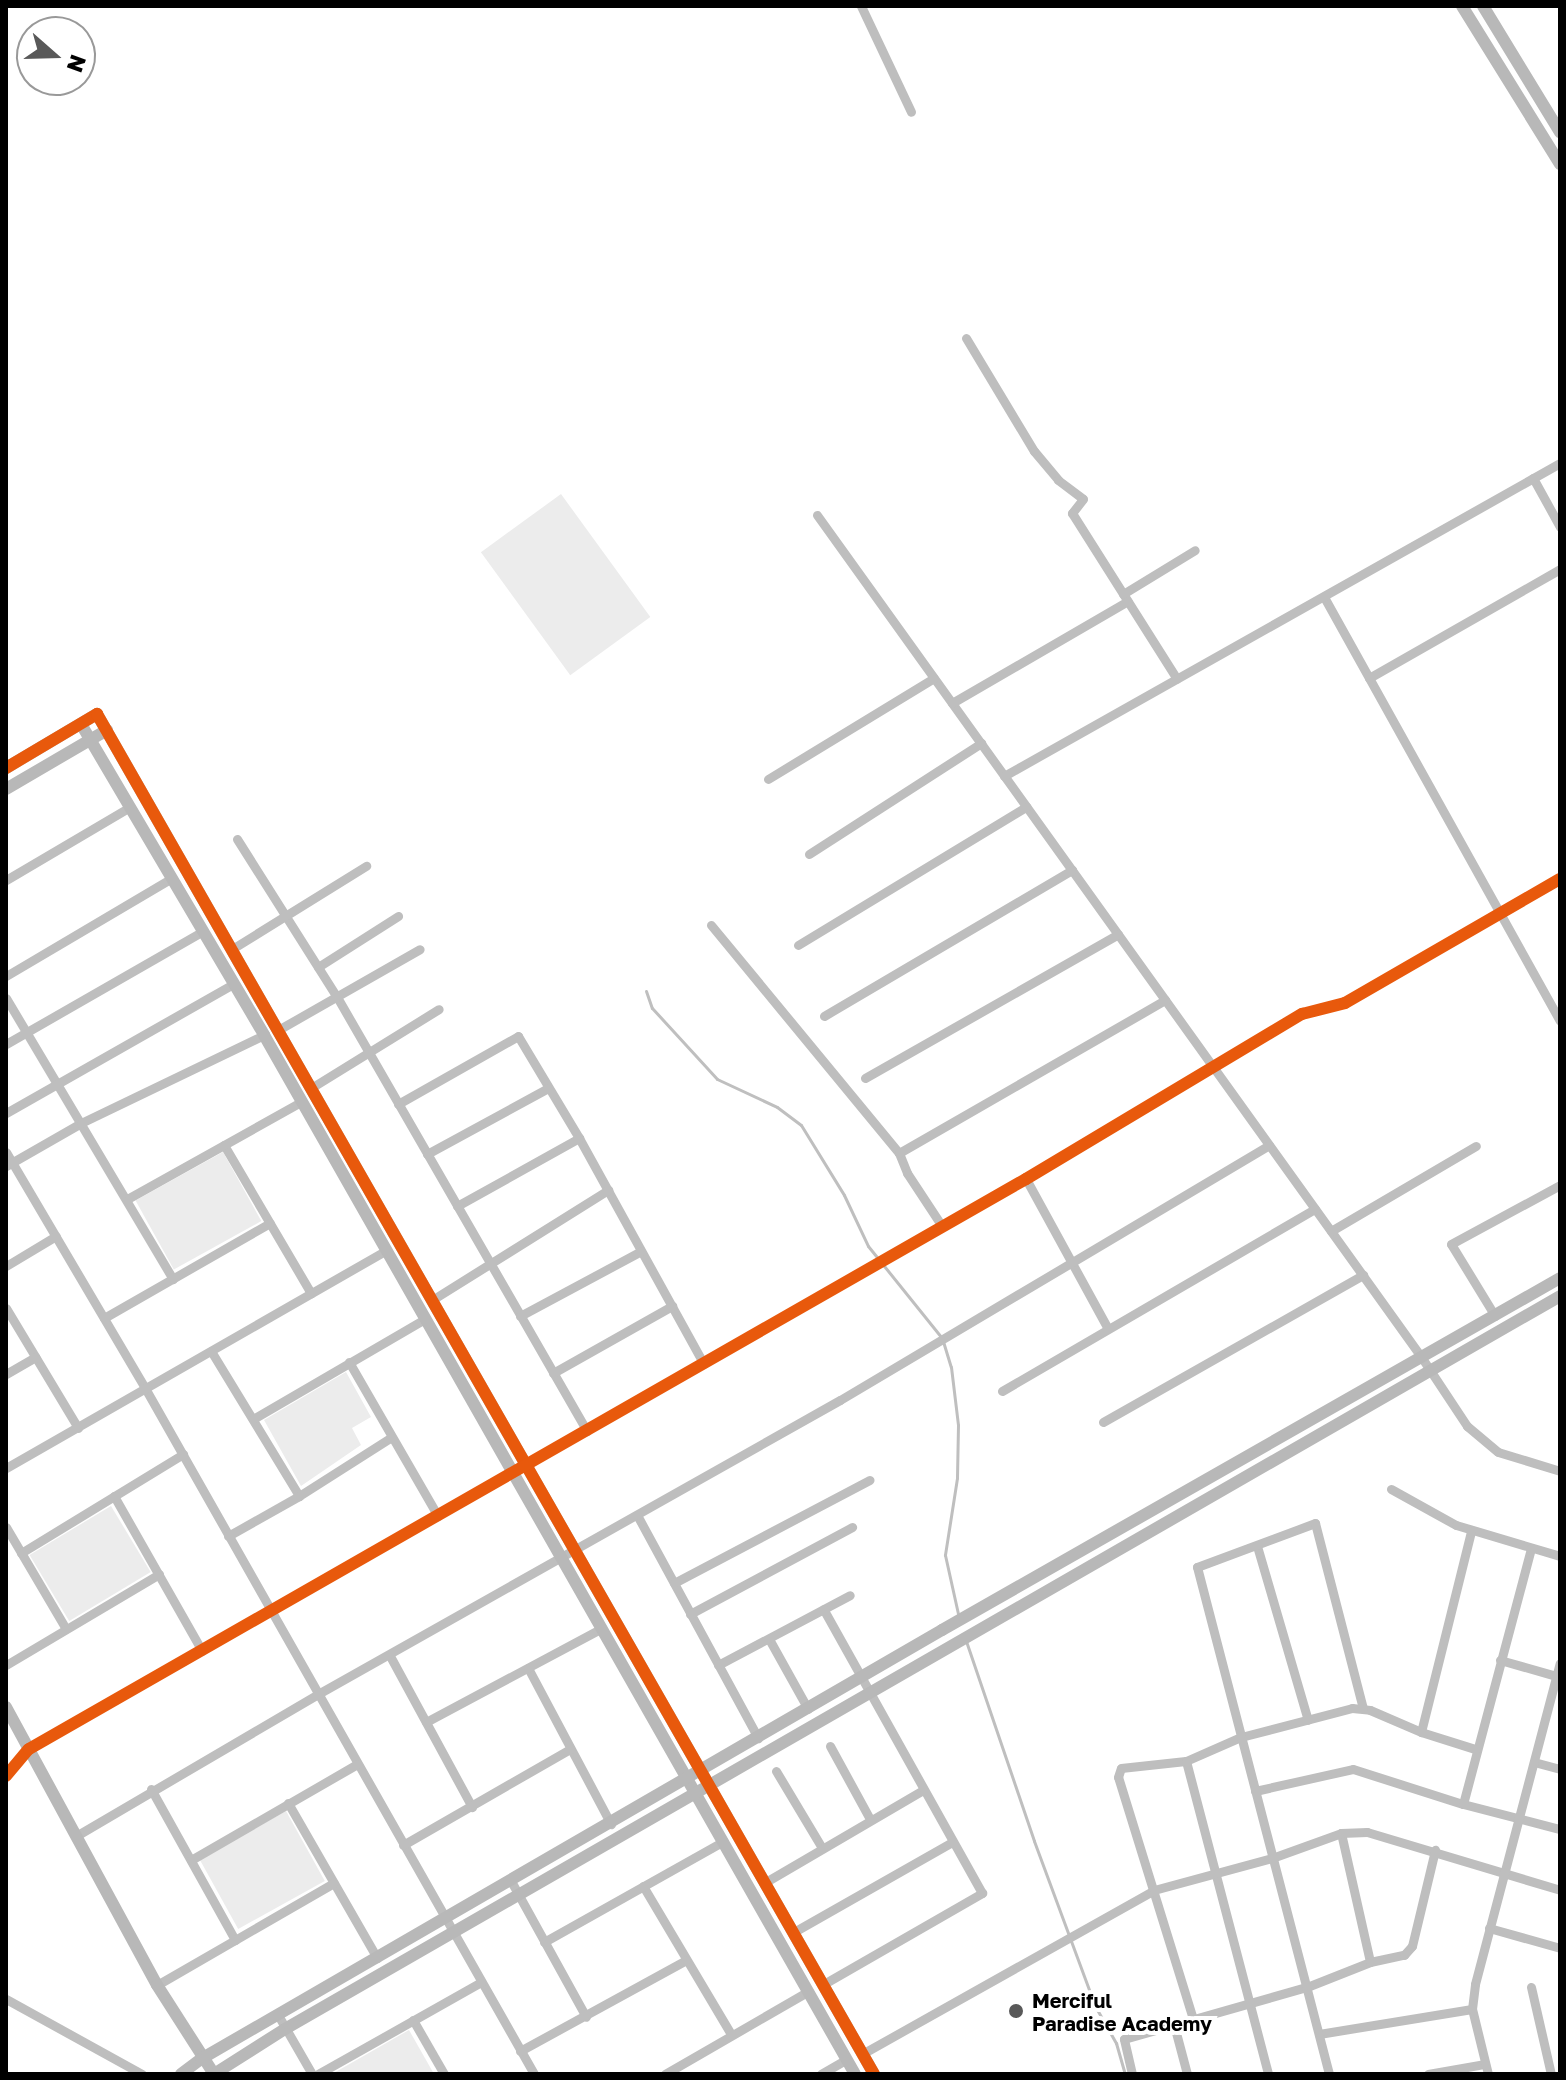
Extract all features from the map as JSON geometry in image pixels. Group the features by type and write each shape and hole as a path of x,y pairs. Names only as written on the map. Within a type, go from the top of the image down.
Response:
{"street":[{"path":"861,6 911,112"},
{"path":"1462,6 1560,164"},
{"path":"1483,6 1560,132"},
{"path":"966,338 1034,451 1058,480 1083,499 1072,513 1177,679"},
{"path":"1004,776 1560,463"},
{"path":"1533,478 1560,527"},
{"path":"817,515 1477,1436 1498,1452 1560,1471"},
{"path":"952,703 1125,597 1195,550"},
{"path":"1369,678 1560,569"},
{"path":"1324,597 1560,1021"},
{"path":"768,779 934,678"},
{"path":"6,768 97,714 432,1300 568,1554 709,1784 874,2074"},
{"path":"81,724 264,1035 425,1319 520,1468"},
{"path":"6,789 107,730"},
{"path":"809,854 981,743"},
{"path":"6,880 130,807"},
{"path":"798,945 1026,807"},
{"path":"237,839 337,997 587,1431"},
{"path":"232,949 366,866"},
{"path":"824,1016 1072,870"},
{"path":"6,976 172,878"},
{"path":"6,1776 29,1749 1026,1179 1302,1014 1345,1003 1560,879"},
{"path":"318,967 398,916"},
{"path":"711,925 899,1153 907,1173 942,1226"},
{"path":"6,1044 203,931"},
{"path":"865,1078 1118,934"},
{"path":"278,1030 420,949"},
{"path":"6,1113 233,984"},
{"path":"6,998 129,1198 173,1279"},
{"path":"899,1153 1165,1000"},
{"path":"311,1088 439,1009"},
{"path":"9,1164 81,1123 264,1035"},
{"path":"398,1104 518,1036 579,1138 704,1364"},
{"path":"427,1154 548,1088"},
{"path":"129,1198 301,1102"},
{"path":"457,1206 579,1138"},
{"path":"224,1145 311,1293"},
{"path":"76,1836 151,1789 840,1400 1269,1145"},
{"path":"1331,1231 1476,1146"},
{"path":"6,1152 9,1164 56,1236 183,1454 534,2074"},
{"path":"1026,1179 1107,1327"},
{"path":"1495,1316 1451,1244 1560,1185"},
{"path":"432,1300 608,1190"},
{"path":"1002,1391 1107,1327 1315,1209"},
{"path":"104,1318 270,1223"},
{"path":"6,1266 56,1236"},
{"path":"6,1468 386,1250"},
{"path":"520,1316 641,1251"},
{"path":"1103,1422 1363,1275"},
{"path":"181,2074 201,2059 942,1630 1560,1278"},
{"path":"6,1707 157,1985 201,2059 214,2074 285,2029 1560,1296"},
{"path":"553,1373 672,1306"},
{"path":"6,1308 78,1428"},
{"path":"253,1419 425,1319"},
{"path":"211,1351 299,1496"},
{"path":"6,1374 35,1357"},
{"path":"349,1362 390,1438 438,1516"},
{"path":"228,1536 299,1496 390,1438"},
{"path":"21,1553 183,1454"},
{"path":"674,1583 869,1480"},
{"path":"1391,1489 1471,1531 1560,1556"},
{"path":"114,1496 202,1651"},
{"path":"637,1515 758,1738"},
{"path":"1329,2074 1197,1567 1315,1523 1363,1708"},
{"path":"6,1527 66,1629"},
{"path":"690,1614 852,1527"},
{"path":"1421,1732 1471,1531"},
{"path":"1257,1546 1308,1720"},
{"path":"1463,1804 1475,1749 1531,1548"},
{"path":"568,1554 600,1629 855,2074"},
{"path":"6,1665 159,1574"},
{"path":"718,1665 850,1595"},
{"path":"822,1985 982,1893 823,1609"},
{"path":"426,1722 600,1629"},
{"path":"769,1639 808,1709"},
{"path":"390,1656 472,1807"},
{"path":"1500,1660 1556,1676"},
{"path":"1428,2074 1486,2069 1472,2009 1489,1928 1560,1663"},
{"path":"528,1668 611,1824"},
{"path":"1193,2019 1118,1772 1123,1767 1186,1761 1241,1737 1363,1708 1421,1732 1475,1749"},
{"path":"830,1746 870,1819"},
{"path":"403,1845 570,1749"},
{"path":"1186,1761 1268,2074"},
{"path":"1534,1762 1560,1769"},
{"path":"191,1860 357,1764"},
{"path":"1255,1791 1353,1769 1463,1804 1560,1829"},
{"path":"776,1771 822,1848"},
{"path":"151,1789 235,1940"},
{"path":"764,1883 923,1790"},
{"path":"288,1803 377,1958"},
{"path":"862,2054 1154,1890 1272,1858 1341,1833 1367,1832 1560,1890"},
{"path":"1341,1833 1370,1962"},
{"path":"544,1942 724,1841"},
{"path":"792,1933 952,1842"},
{"path":"1132,2074 1124,2039 1307,1987 1370,1962 1409,1951 1435,1850"},
{"path":"511,1881 586,2017"},
{"path":"157,1985 334,1883"},
{"path":"643,1886 731,2034"},
{"path":"1489,1928 1560,1948"},
{"path":"520,2051 686,1960"},
{"path":"318,2074 481,1982"},
{"path":"1531,1987 1551,2074"},
{"path":"665,2074 809,1991"},
{"path":"6,1999 142,2074"},
{"path":"1319,2034 1472,2009"},
{"path":"278,2015 312,2074"},
{"path":"413,2020 444,2074"},
{"path":"1174,2025 1187,2074"},
{"path":"821,2074 847,2059"}],"shaded area":[{"path":"561,494 650,617 570,675 481,552"},
{"path":"223,1152 261,1221 174,1270 136,1200"},
{"path":"346,1372 371,1417 352,1428 361,1445 301,1486 264,1420"},
{"path":"111,1506 151,1572 69,1621 30,1555"},
{"path":"286,1811 325,1881 238,1929 199,1859"},
{"path":"409,2030 434,2074 332,2074"}],"waterway":[{"path":"646,991 652,1008 717,1079 777,1107 801,1125 844,1195 868,1246 942,1338 951,1367 958,1425 957,1478 945,1555 959,1618"},
{"path":"966,1641 1034,1841 1095,2006 1116,2043 1125,2074"}],"cycle path":[{"path":"6,768 97,714 874,2074"},
{"path":"6,1776 29,1749 1026,1179 1302,1014 1345,1003 1560,879"}],"place":[{"name":"Merciful Paradise Academy","path":"1016,2011"}]}
